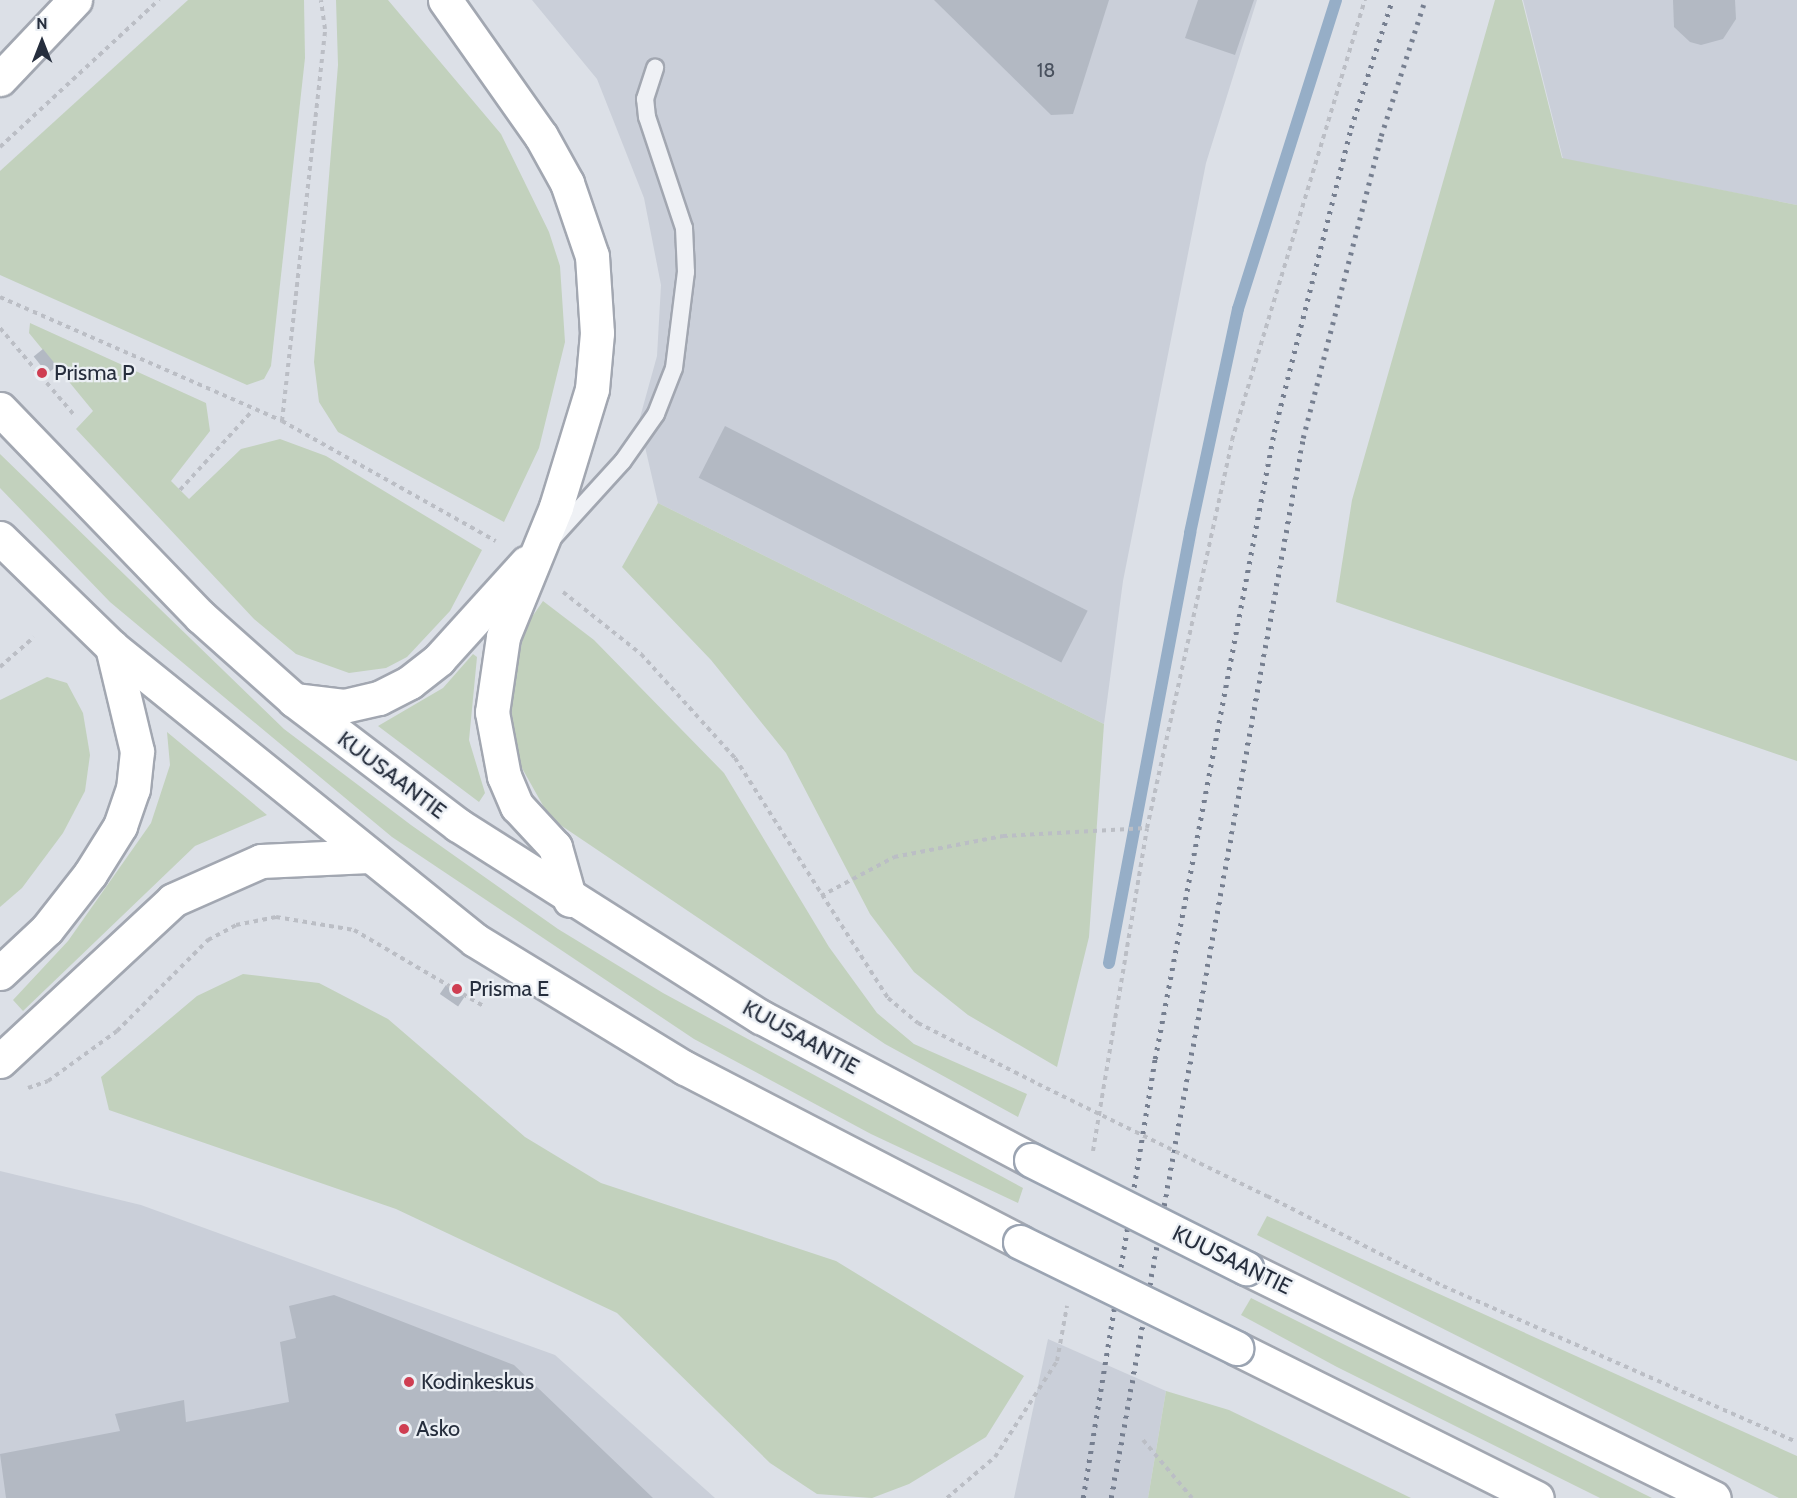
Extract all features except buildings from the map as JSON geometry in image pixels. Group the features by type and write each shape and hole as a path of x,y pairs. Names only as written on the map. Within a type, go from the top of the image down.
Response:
{"main road":[{"path":"0,79 75,0"},
{"path":"435,0 464,31"},
{"path":"445,0 464,31 541,136 567,183 592,256 597,322 592,389 536,554 503,637 492,712 504,776 517,806 555,847 570,900"},
{"name":"KUUSAANTIE","path":"0,409 201,617 294,700 458,825 570,900 761,1017 1032,1160 1714,1498"},
{"path":"0,538 112,647 475,940 685,1068 1020,1242 1537,1498"},
{"path":"294,700 344,705 380,698 410,682 439,659 495,592 536,554"},
{"path":"0,973 47,929 90,874 120,826 134,789 137,751 112,647"},
{"path":"0,1061 173,900 261,861 369,856"}],"lane":[{"path":"536,554 623,461 656,414 674,368 686,272 684,228 647,117 645,99 655,68"}],"path":[{"path":"0,147 159,0"},
{"path":"282,421 325,29 321,0"},
{"path":"1093,1155 1147,828 1232,440 1365,0"},
{"path":"0,297 282,421 499,543"},
{"path":"0,328 74,415"},
{"path":"180,490 253,410"},
{"path":"553,585 641,654 691,705 735,758 888,998 918,1023 1443,1286 1797,1442"},
{"path":"0,667 34,637"},
{"path":"821,896 894,857 1003,836 1147,828"},
{"path":"18,1092 48,1081 117,1031 208,940 236,926 276,917 354,930 485,1007"},
{"path":"947,1498 995,1457 1057,1361 1069,1292"},
{"path":"1143,1440 1192,1498"}],"shaded area":[{"path":"532,0 1257,0 1206,163 1123,581 1104,724 658,503 639,421 657,356 661,285 644,198 597,79"},
{"path":"1523,0 1797,0 1797,205 1563,159"},
{"path":"0,1171 141,1205 555,1355 715,1498 0,1498"},
{"path":"1048,1339 1166,1391 1148,1498 1014,1498"}],"green space":[{"path":"188,0 304,0 305,58 271,366 264,379 247,385 0,275 0,171"},
{"path":"336,0 388,0 501,134 549,232 560,266 565,342 539,448 504,522 338,432 319,402 314,362 338,65"},
{"path":"1495,0 1522,0 1562,158 1797,205 1797,761 1336,602 1352,500"},
{"path":"30,323 206,403 210,431 171,481 189,499 241,449 280,439 326,456 482,550 450,611 407,657 386,668 349,673 296,654 254,619 76,429 93,411 29,333"},
{"path":"0,454 284,729 411,825 558,929 663,993 1023,1188 1018,1203 871,1134 694,1039 392,837 110,602 0,488"},
{"path":"658,503 1104,724 1089,937 1057,1067 968,1015 914,972 870,914 786,753 711,660 622,567"},
{"path":"543,601 594,640 724,773 829,947 877,1013 914,1044 1027,1094 1018,1117 885,1044 550,818 518,761 510,701 525,627"},
{"path":"473,654 477,657 469,740 485,793 479,802 378,726 443,688"},
{"path":"47,677 67,683 83,713 90,755 85,791 63,833 22,888 0,907 0,700"},
{"path":"167,732 267,815 195,846 23,1011 13,1000 68,941 151,823 170,765"},
{"path":"243,974 319,983 388,1019 525,1137 601,1183 836,1261 1024,1376 986,1437 909,1484 872,1498 817,1494 770,1463 617,1313 396,1209 109,1110 101,1077 197,996"},
{"path":"1267,1216 1797,1456 1797,1498 1779,1498 1257,1235"},
{"path":"1251,1298 1652,1498 1600,1498 1337,1367 1241,1315"},
{"path":"1166,1391 1229,1410 1411,1498 1148,1498"}],"waterway":[{"path":"1109,963 1190,533 1238,309 1336,0"}],"railway":[{"path":"1083,1498 1155,1059 1274,432 1351,128 1392,0"},
{"path":"1111,1498 1303,438 1381,136 1425,0"}],"place":[{"name":"Prisma P","path":"42,373"},
{"name":"Prisma E","path":"457,989"},
{"name":"Kodinkeskus","path":"409,1382"},
{"name":"Asko","path":"404,1429"}]}
